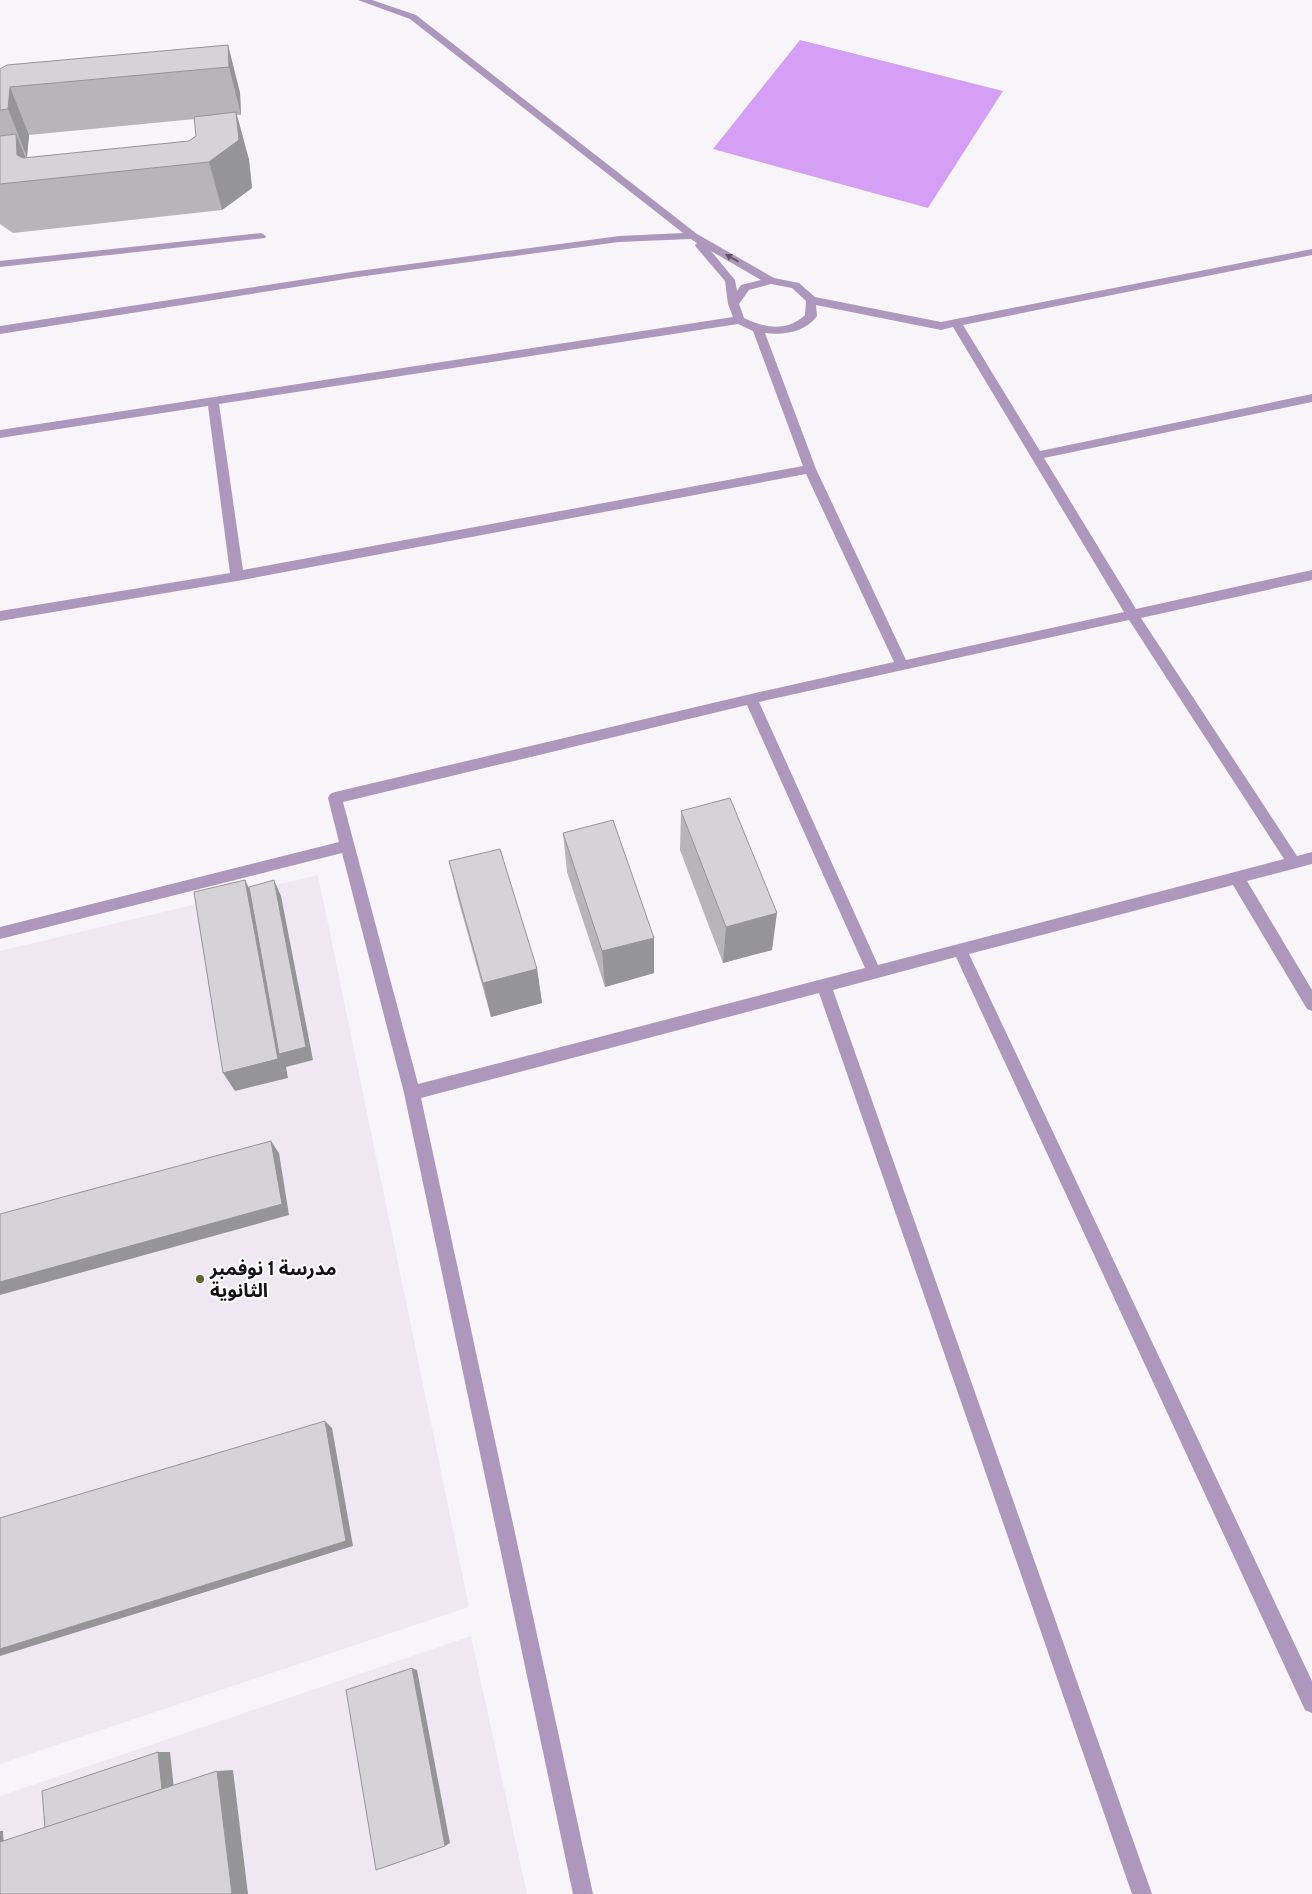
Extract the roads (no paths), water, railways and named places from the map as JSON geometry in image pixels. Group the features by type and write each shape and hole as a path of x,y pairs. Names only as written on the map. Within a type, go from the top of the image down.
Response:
{"street":[{"path":"362,0 413,17 693,236 771,281 795,285 811,300 941,326 1312,252"},
{"path":"0,264 261,236"},
{"path":"693,236 730,280 733,304 739,320"},
{"path":"0,330 368,273 619,239 693,236"},
{"path":"733,304 745,287 771,281"},
{"path":"0,434 739,320 758,329 782,331 800,326 811,316 811,300"},
{"path":"956,322 1132,614 1294,863"},
{"path":"758,329 810,469 902,665"},
{"path":"1036,456 1312,398"},
{"path":"213,402 237,576"},
{"path":"0,616 237,576 810,469"},
{"path":"584,1894 412,1093 335,798 751,699 1312,574"},
{"path":"751,699 874,972"},
{"path":"0,933 348,846"},
{"path":"412,1093 1312,858"},
{"path":"1238,878 1312,1004"},
{"path":"960,950 1312,1703"},
{"path":"824,986 1142,1894"}],"place":[{"name":"مدرسة 1 نوفمبر الثانوية","path":"200,1279"}]}
